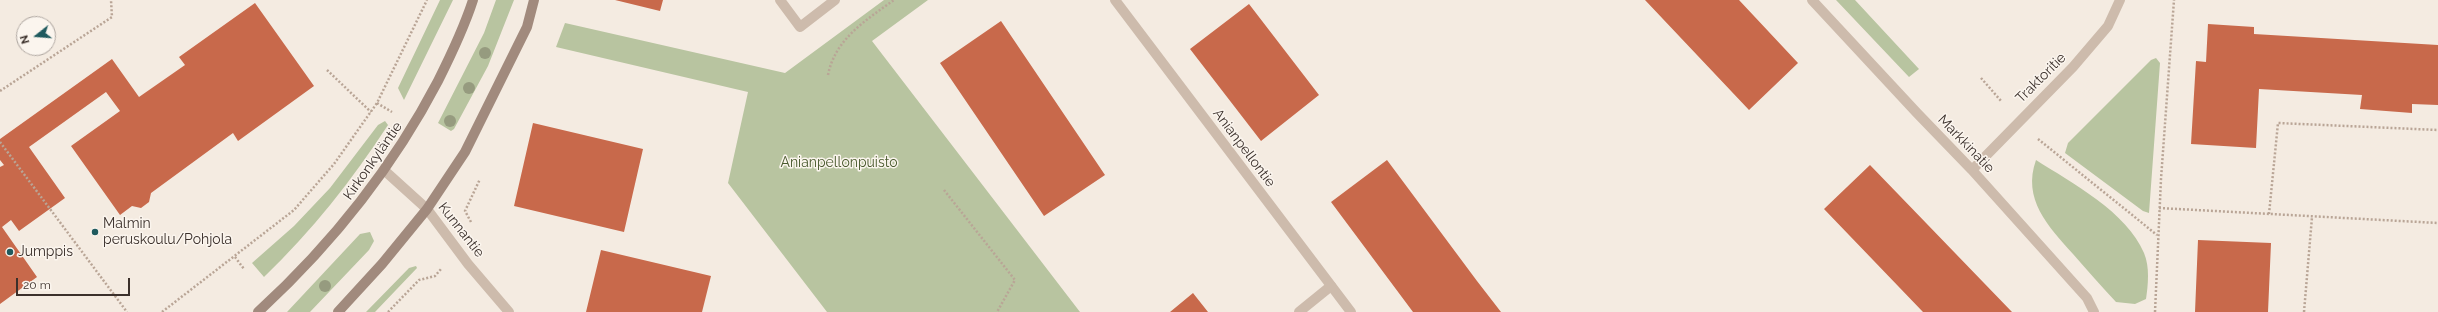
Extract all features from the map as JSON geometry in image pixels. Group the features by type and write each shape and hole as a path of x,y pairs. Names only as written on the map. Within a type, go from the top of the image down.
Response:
{"main road":[{"name":"Kirkonkyläntie","path":"258,312 341,228 385,171 422,112 446,64 473,0"},
{"path":"338,312 382,264 427,209 464,152 482,121 526,27 534,0"}],"street":[{"path":"780,0 800,27 835,0"},
{"name":"Anianpellontie","path":"1115,0 1351,312"},
{"name":"Markkinatie","path":"1812,0 1972,170 2087,298 2094,312"},
{"name":"Traktoritie","path":"1972,170 2073,67 2108,26 2120,0"},
{"name":"Kunnantie","path":"385,171 427,209 468,264 509,312"},
{"path":"1299,312 1331,286"}],"path":[{"path":"0,91 112,17 111,0"},
{"path":"162,312 294,210 334,164 371,112 394,72 427,0"},
{"path":"828,75 831,62 853,30 894,0"},
{"path":"2155,312 2159,208 2174,0"},
{"path":"327,70 371,112"},
{"path":"2269,214 2278,123 2438,130"},
{"path":"2039,140 2158,235"},
{"path":"0,142 127,312"},
{"path":"944,190 1015,280 997,312"},
{"path":"2159,208 2438,224"},
{"path":"2304,312 2312,217"},
{"path":"235,257 244,269"},
{"path":"388,312 419,280 436,276"}],"green space":[{"path":"440,0 453,0 404,100 398,88"},
{"path":"496,0 514,0 488,66 454,129 451,131 438,123 484,33"},
{"name":"Anianpellonpuisto","path":"884,0 928,0 872,41 1080,312 827,312 728,183 748,92 556,47 565,23 785,73"},
{"path":"1836,0 1855,0 1919,69 1909,77"},
{"path":"2156,58 2160,63 2149,213 2143,211 2065,153 2068,143 2151,60"},
{"path":"385,121 388,125 346,185 299,242 264,277 252,263 294,226 330,188 378,125"},
{"path":"2036,160 2082,189 2125,224 2136,238 2146,258 2148,282 2146,299 2135,304 2116,302 2055,233 2040,211 2035,199 2032,187"},
{"path":"370,232 374,241 369,250 310,312 287,312 360,234"},
{"path":"416,266 417,268 375,312 366,312 409,268"}],"building":[{"path":"615,0 663,0 660,11"},
{"path":"1645,0 1739,0 1798,63 1749,110"},
{"path":"255,3 314,86 238,141 233,133 151,193 149,202 141,208 132,206 120,215 71,146 120,111 106,92 29,147 65,198 19,231 11,220 2,227 37,277 0,304 0,167 4,165 0,160 0,139 112,59 139,97 185,65 179,57"},
{"path":"1249,4 1319,95 1261,141 1190,49"},
{"path":"1001,21 1105,175 1044,216 940,63"},
{"path":"2208,24 2254,27 2254,34 2438,45 2438,105 2412,104 2412,113 2360,109 2362,95 2259,89 2256,148 2191,144 2196,61 2206,62"},
{"path":"533,123 643,149 624,232 514,206"},
{"path":"1387,160 1501,312 1413,312 1331,202"},
{"path":"1870,165 2012,312 1923,312 1824,209"},
{"path":"2198,240 2271,243 2268,312 2195,312"},
{"path":"601,250 711,276 702,312 586,312"},
{"path":"1193,293 1208,312 1170,312"}],"place":[{"name":"Malmin peruskoulu/Pohjola","path":"95,232"},
{"name":"Jumppis","path":"10,252"}]}
